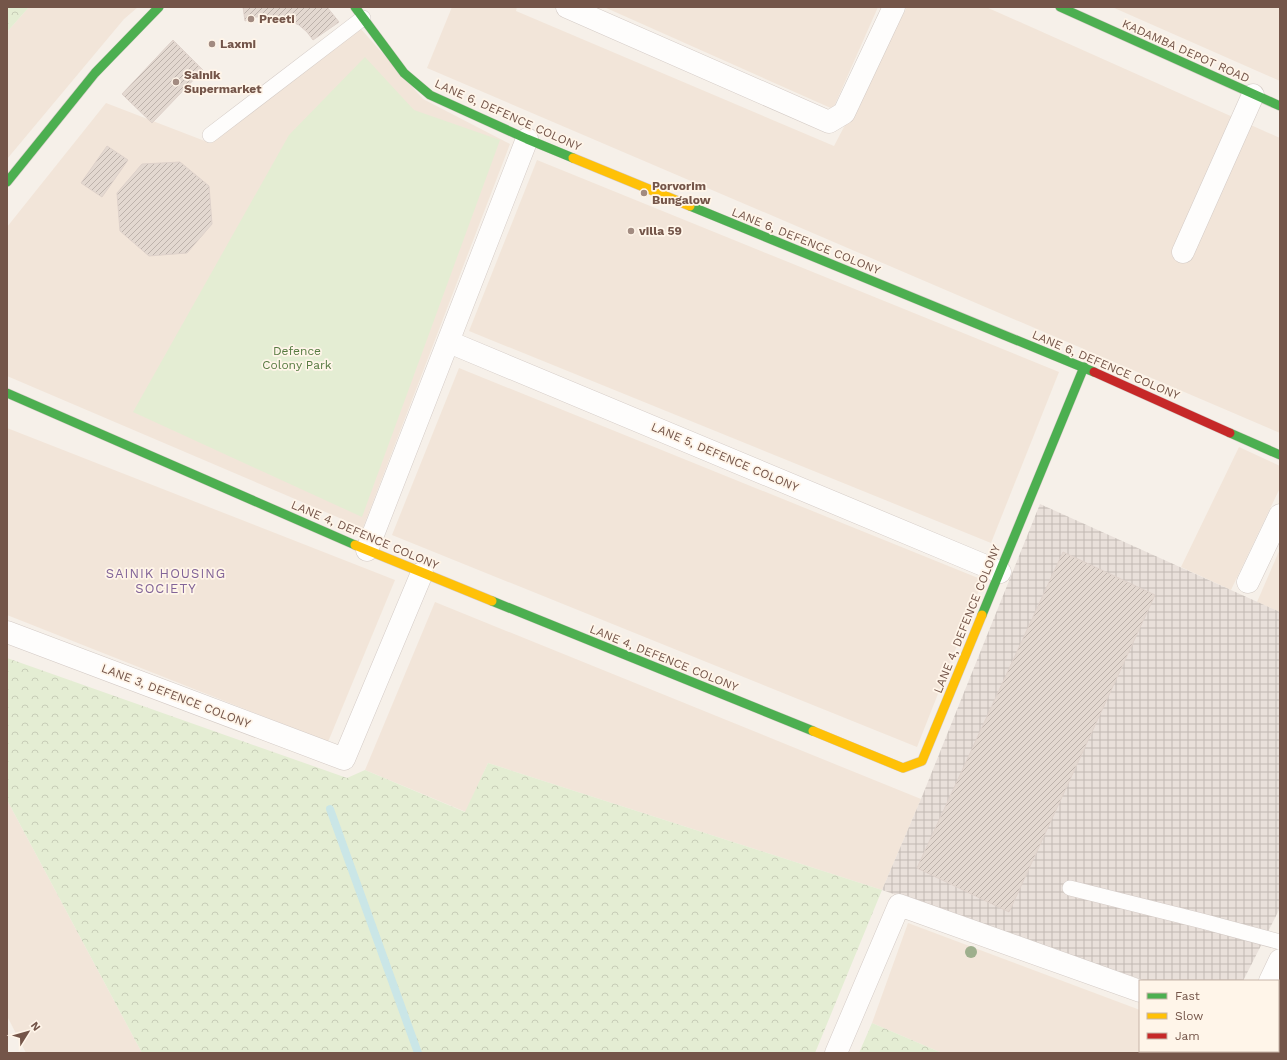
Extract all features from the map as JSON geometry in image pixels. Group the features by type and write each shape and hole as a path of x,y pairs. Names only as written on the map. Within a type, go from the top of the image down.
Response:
{"street":[{"path":"7,182 95,73 159,7"},
{"path":"567,7 829,122 844,113 894,7"},
{"name":"KADAMBA DEPOT ROAD","path":"1060,7 1280,106"},
{"name":"LANE 6, DEFENCE COLONY","path":"359,12 404,73 430,95 527,139 1084,367 1280,455"},
{"path":"1183,252 1253,95"},
{"path":"367,550 527,139"},
{"name":"LANE 5, DEFENCE COLONY","path":"449,342 1000,572"},
{"name":"LANE 4, DEFENCE COLONY","path":"7,393 367,550 903,768 922,761 1084,367"},
{"path":"1248,582 1280,515"},
{"name":"LANE 3, DEFENCE COLONY","path":"7,632 344,760 422,573"},
{"path":"836,1053 899,905 1139,991"},
{"path":"1270,980 1280,960"}],"lane":[{"path":"210,135 359,12"},
{"path":"1070,888 1280,942"}],"shaded area":[{"path":"29,7 138,7 124,19 7,159 7,32"},
{"path":"452,7 517,7 516,11 834,146 907,7 986,7 1280,138 1280,433 427,68"},
{"path":"604,7 878,7 833,109"},
{"path":"1112,7 1280,7 1280,81"},
{"path":"361,29 423,99 510,144 363,528 7,376 7,227 106,103 210,143"},
{"path":"537,160 1059,372 991,543 469,331"},
{"path":"459,368 983,580 917,747 392,535"},
{"path":"7,428 395,580 328,742 7,615"},
{"path":"1239,447 1280,466 1280,488 1231,590 1181,567"},
{"path":"1040,504 1280,612 1280,908 1244,980 1143,980 882,890 921,799"},
{"path":"1280,549 1280,612 1257,602"},
{"path":"435,602 921,799 882,890 488,763 466,812 365,770"},
{"path":"7,800 142,1053 26,1053 7,1016"},
{"path":"908,923 1139,1010 1139,1053 942,1053 872,1023"}],"green space":[{"path":"7,7 29,7 7,32"},
{"name":"Defence Colony Park","path":"365,57 414,110 500,140 362,517 133,412 289,135"},
{"path":"7,658 347,778 365,770 465,812 488,763 882,890 815,1053 142,1053 7,800"},
{"path":"872,1023 942,1053 859,1053"}],"building":[{"path":"243,7 327,7 339,22 313,40 299,25 279,16 256,17 245,21"},
{"path":"173,40 203,70 152,123 122,94"},
{"path":"107,146 128,160 102,197 81,183"},
{"path":"180,162 209,186 212,224 187,253 149,256 120,231 117,193 142,164"},
{"path":"1063,552 1155,595 1009,912 917,868"}],"waterway":[{"path":"330,809 418,1053"}],"traffic: fast":[{"path":"7,182 95,73 159,7"},
{"path":"355,7 404,73 430,95 573,158"},
{"path":"1060,7 1280,106"},
{"path":"690,206 1094,372"},
{"path":"982,615 1084,367"},
{"path":"7,393 355,545"},
{"path":"1230,433 1280,455"},
{"path":"492,601 813,731"}],"traffic: slow":[{"path":"573,158 690,206"},
{"path":"355,545 492,601"},
{"path":"813,731 903,768 922,761 982,615"}],"traffic: jam":[{"path":"1094,372 1230,433"}],"place":[{"name":"Preeti","path":"251,19"},
{"name":"Laxmi","path":"212,44"},
{"name":"Sainik Supermarket","path":"176,82"},
{"name":"Porvorim Bungalow","path":"644,193"},
{"name":"villa 59","path":"631,231"}],"district":[{"name":"SAINIK HOUSING SOCIETY","path":"166,580"}]}
